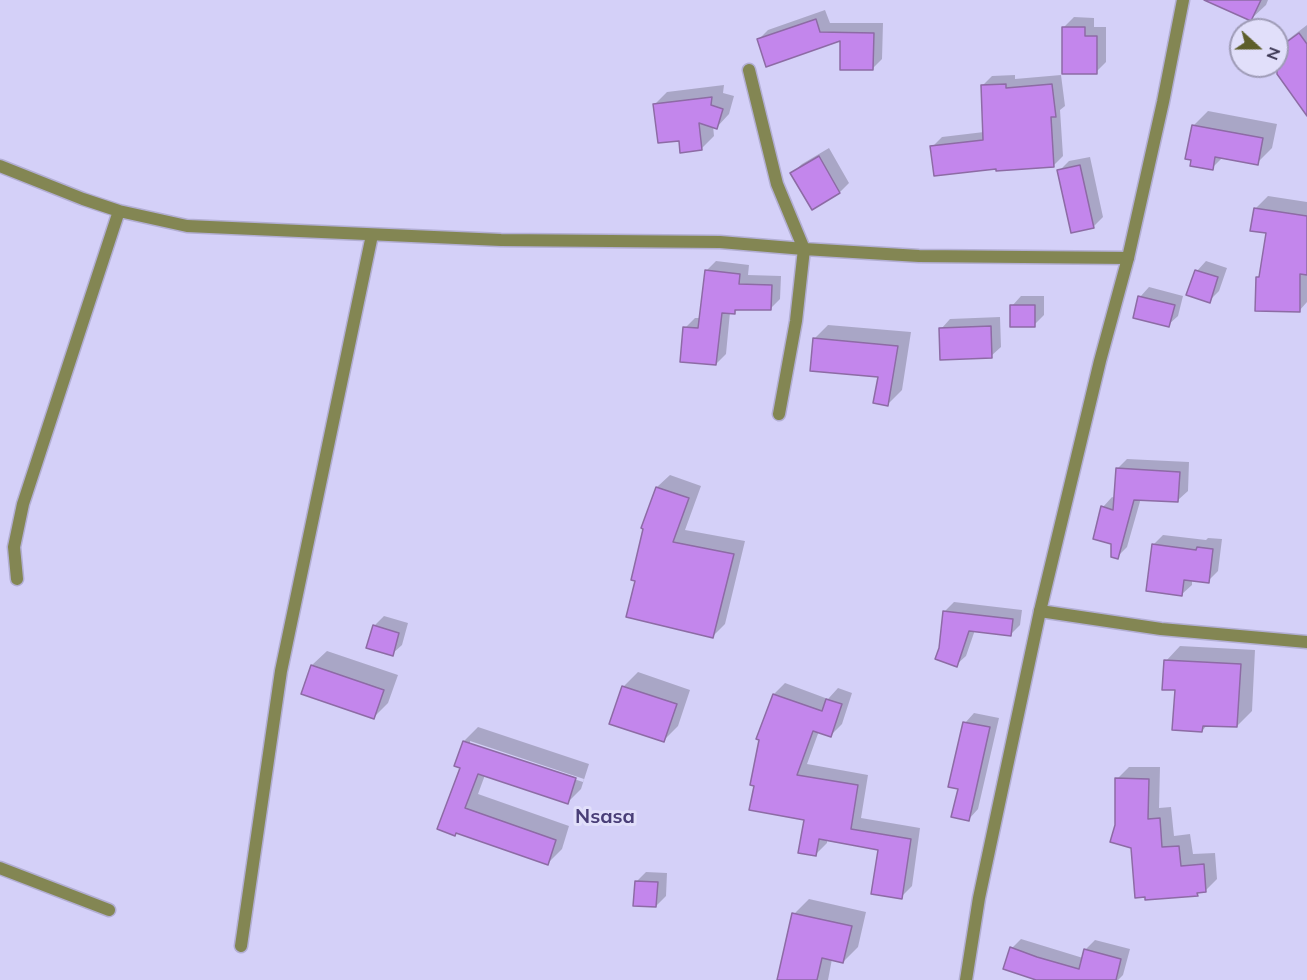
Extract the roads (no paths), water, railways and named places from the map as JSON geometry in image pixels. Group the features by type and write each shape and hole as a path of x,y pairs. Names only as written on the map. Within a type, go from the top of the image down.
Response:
{"street":[{"path":"966,980 979,898 1040,611 1100,361 1128,258 1183,0"},
{"path":"749,70 777,184 804,249 796,321 779,414"},
{"path":"0,166 82,199 119,211 186,226 501,240 720,242 919,255 1128,258"},
{"path":"17,579 14,547 23,504 119,211"},
{"path":"241,946 281,671 372,235"},
{"path":"1040,611 1161,629 1307,642"},
{"path":"0,868 109,910"}],"district":[{"name":"Nsasa","path":"605,817"}]}
